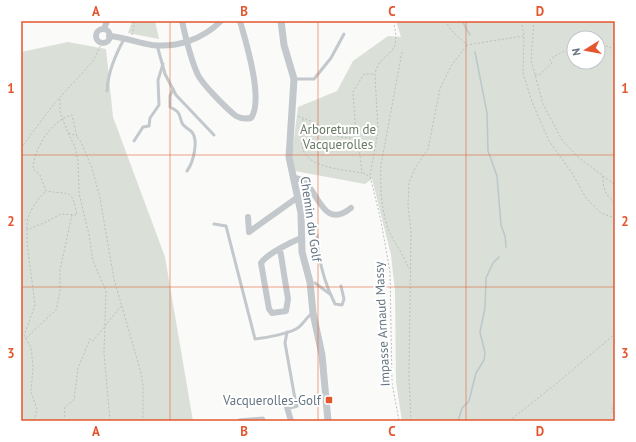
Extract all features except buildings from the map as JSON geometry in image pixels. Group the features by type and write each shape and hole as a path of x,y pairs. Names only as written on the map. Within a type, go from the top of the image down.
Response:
{"street":[{"path":"107,21 104,29 100,30 96,35 97,39 102,43 108,40 109,36"},
{"path":"182,21 186,42 198,75 204,84 236,116 244,119 251,118 254,114 255,89 250,52 240,21"},
{"path":"104,29 109,36 127,38 158,45 186,42 206,33 221,21"},
{"name":"Chemin du Golf","path":"281,21 284,45 294,79 289,152 298,197 302,252 312,291 313,314 323,366 328,421"},
{"path":"294,178 300,178 306,182 326,212 337,215 344,213 351,208"},
{"path":"248,217 249,232 298,197"},
{"path":"280,250 288,299 286,311 276,314 272,313 269,309 261,263 280,250 301,238"},
{"path":"291,421 287,407 295,402"}],"lane":[{"path":"294,79 314,79 331,58 344,34"},
{"path":"107,91 107,79 113,60 127,38"},
{"path":"158,45 162,64 176,95 214,136"},
{"path":"134,141 143,127 149,126 150,118 159,105 158,80 162,64"},
{"path":"173,89 170,96 170,107 177,110 184,125 194,136 195,144 187,171"},
{"path":"214,224 226,226 255,339 298,328 309,316 313,314"},
{"path":"317,235 320,264 330,294 335,304 342,305 344,299 341,286"},
{"path":"315,283 330,294"},
{"path":"288,331 285,342 295,402"},
{"path":"239,420 263,418 265,421"}],"path":[{"path":"127,38 135,21"},
{"path":"354,141 356,134 353,92 364,74 375,74 377,65 392,52 397,36 393,21"},
{"path":"446,21 451,30 467,45"},
{"path":"521,21 524,36 523,74 528,94 549,141 572,173 586,198 601,213 615,218"},
{"path":"534,21 531,60 543,104 562,140 578,157 615,185"},
{"path":"411,421 409,376 409,269 411,246 408,199 409,183 415,168 428,149 440,89 451,66 467,45 524,36"},
{"path":"21,148 60,98 93,60 102,43"},
{"path":"606,47 608,46 615,48"},
{"path":"535,75 539,74 552,63 550,60 555,56 566,51"},
{"path":"402,52 382,157 380,180 382,199 390,233 409,269"},
{"name":"Impasse Arnaud Massy","path":"375,74 378,132 370,176 381,221 390,272 392,383 398,421"},
{"path":"60,98 60,112 75,147 78,161 80,193 90,235 93,261 106,291 104,353 110,421"},
{"path":"292,114 303,118 339,137 352,138 359,147 362,173"},
{"path":"46,191 40,175 33,169 34,160 46,135 54,126 72,115 78,136 92,168 100,198 114,279 141,373 143,385 143,421"},
{"path":"303,118 303,150 307,156 315,162 337,169 362,173 370,176"},
{"path":"68,133 78,136"},
{"path":"294,141 302,140"},
{"path":"603,175 603,189 605,195 615,203"},
{"path":"27,230 61,214 77,214 74,197 70,193 46,191"},
{"path":"34,421 37,408 31,392 33,367 31,348 24,336 35,305 27,243 26,220 38,200 46,191"},
{"path":"26,338 56,310 60,292 60,270 72,214"},
{"path":"21,219 26,220"},
{"path":"64,421 65,407 74,400 75,397 78,368 87,343 90,339 93,341 106,322 121,305"},
{"path":"509,421 615,334"},
{"path":"615,404 612,409 615,416"}],"green space":[{"path":"132,21 155,21 159,39 128,33"},
{"name":"Arboretum de Vacquerolles","path":"396,21 615,21 615,421 402,421 396,382 395,291 391,255 372,179 365,184 295,171 292,155 298,107 337,91 353,61 388,36 401,37"},
{"path":"68,42 106,49 113,117 165,257 193,421 21,421 21,52"}],"waterway":[{"path":"462,21 470,35"},
{"path":"475,52 487,113 488,151 497,176 501,225 505,236 506,247"},
{"path":"458,421 462,408 469,401 476,373 484,360 485,353 480,332 485,308 486,278 493,263 499,257"}],"place":[{"name":"Vacquerolles-Golf","path":"329,400"}]}
